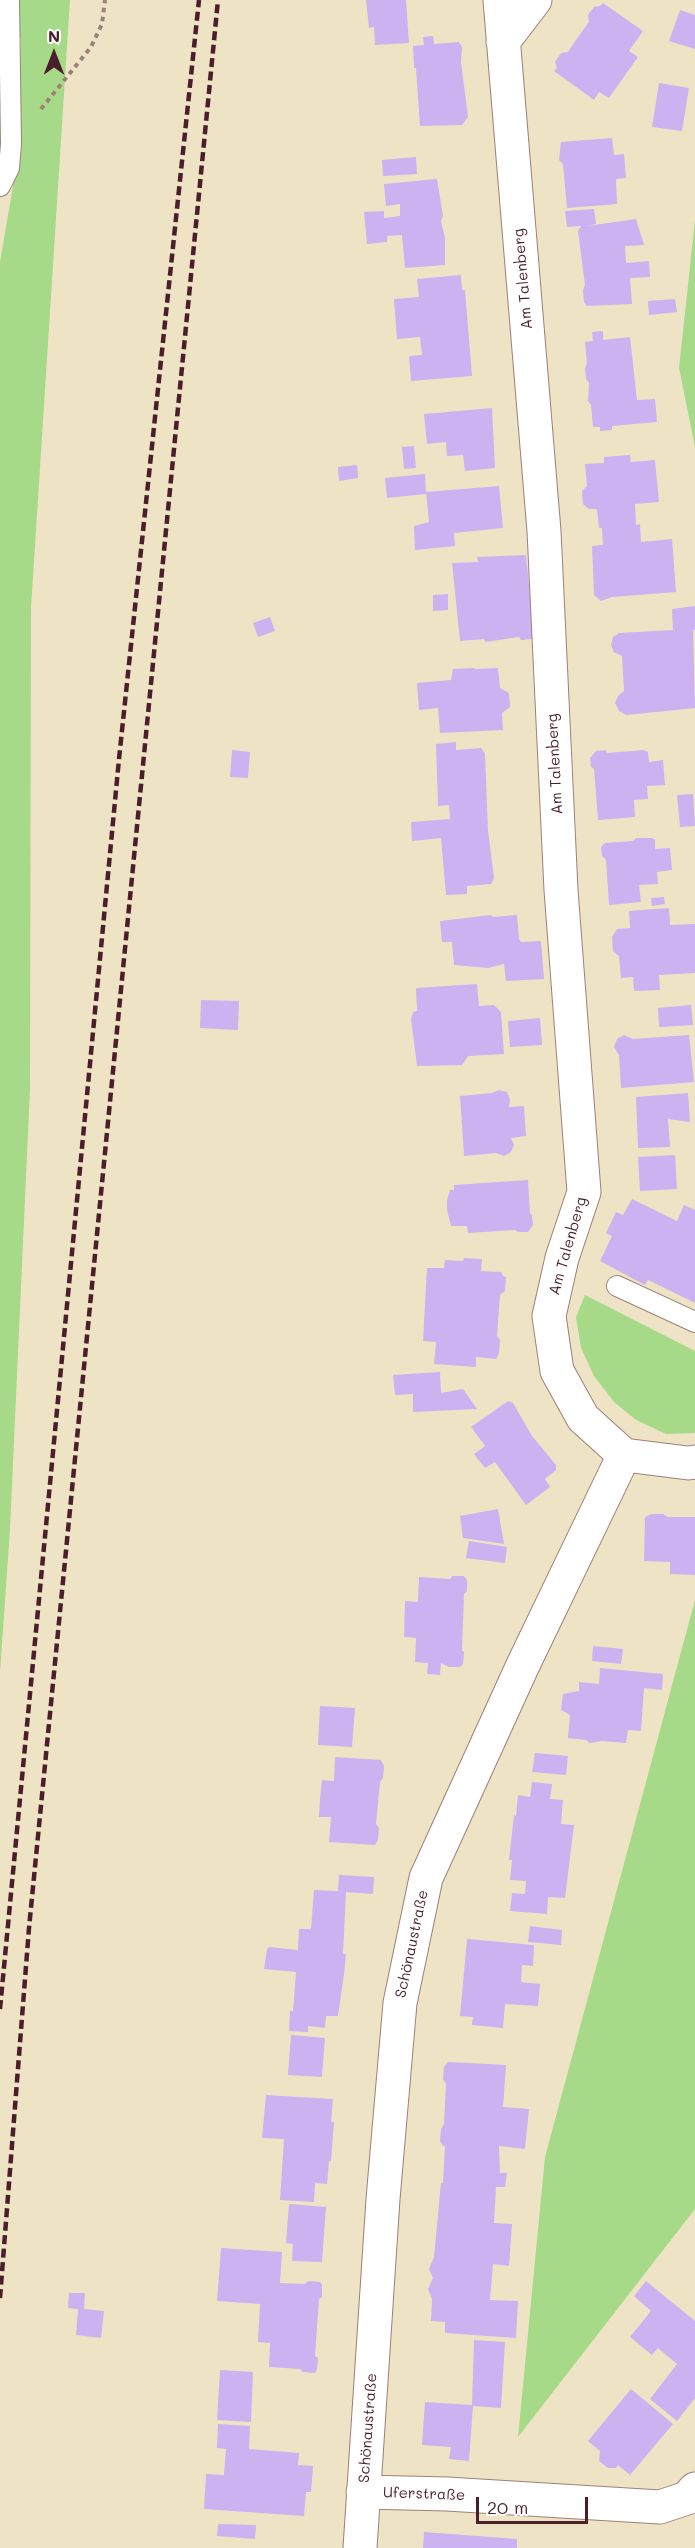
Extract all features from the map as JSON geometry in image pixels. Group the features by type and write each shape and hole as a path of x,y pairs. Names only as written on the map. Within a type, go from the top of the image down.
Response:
{"street":[{"name":"Am Talenberg","path":"500,0 544,531 561,890 584,1192 562,1258 549,1316 557,1371 583,1418 624,1455"},
{"path":"503,42 536,0"},
{"path":"624,1455 695,1462"},
{"name":"Schönaustraße","path":"360,2548 383,2199 400,2003 426,1878 523,1665 624,1455"},
{"name":"Uferstraße","path":"363,2492 447,2494 660,2507 687,2498 695,2489"}],"lane":[{"path":"0,186 9,168 11,144 9,0"},
{"path":"617,1286 695,1322"}],"path":[{"path":"11,144 91,47 102,24 105,0"}],"green space":[{"path":"0,0 70,0 31,608 30,1089 10,1529 0,1673 0,262 20,145 21,38 0,36"},
{"path":"695,220 695,447 679,368"},
{"path":"585,1295 695,1351 695,1433 666,1434 636,1420 614,1402 594,1376 581,1348 576,1317"},
{"path":"695,1600 695,2209 518,2437 545,2157"}],"building":[{"path":"366,0 406,0 409,43 375,45 374,27 369,28"},
{"path":"603,3 643,31 629,51 638,57 609,98 599,92 594,100 554,71 557,68 555,62 561,53 568,52 589,22 588,15 594,7"},
{"path":"680,10 695,15 695,49 669,41"},
{"path":"433,36 434,44 459,42 462,47 461,62 468,117 462,125 420,126 413,46 424,45 423,37"},
{"path":"659,83 689,88 682,131 652,127"},
{"path":"612,138 614,155 624,154 626,178 616,179 617,204 567,208 563,164 559,160 561,142"},
{"path":"416,157 417,174 383,176 382,160"},
{"path":"437,179 443,216 441,221 445,238 445,265 405,268 402,235 387,236 387,242 367,244 364,212 384,211 384,218 400,216 400,204 386,206 384,184"},
{"path":"594,209 596,224 587,226 636,219 644,245 625,246 626,263 649,261 650,277 630,278 632,304 587,306 584,302 585,285 578,231 581,226 567,227 565,211"},
{"path":"461,275 462,290 465,290 472,376 411,381 409,356 422,355 420,337 397,339 394,299 419,297 417,279"},
{"path":"675,299 677,312 649,315 648,301"},
{"path":"603,331 603,340 630,337 637,400 655,399 657,422 612,426 612,430 600,431 600,427 593,427 591,405 588,401 589,383 586,379 585,342 593,341 592,332"},
{"path":"492,408 495,468 465,471 463,455 447,456 446,442 427,444 424,414"},
{"path":"414,446 416,468 404,469 402,447"},
{"path":"630,455 631,462 655,460 659,502 635,504 636,525 640,524 641,542 672,539 676,592 612,597 601,601 594,595 592,546 603,545 602,528 599,528 597,509 589,509 583,504 582,491 587,486 585,464 604,463 604,457"},
{"path":"357,465 358,478 339,481 338,467"},
{"path":"425,474 426,494 387,498 385,478"},
{"path":"499,486 503,528 454,533 455,546 415,550 414,526 429,522 426,492"},
{"path":"526,555 534,636 532,639 521,640 519,637 485,642 484,639 460,641 452,563 478,562 477,557"},
{"path":"448,594 448,610 433,611 433,595"},
{"path":"695,606 695,630 693,630 695,708 626,715 619,711 615,703 624,691 622,656 614,652 611,645 613,637 619,633 673,630 672,609"},
{"path":"270,617 275,631 258,637 253,623"},
{"path":"498,668 500,688 509,693 510,707 502,713 503,730 440,733 438,708 419,710 417,683 451,680 453,669"},
{"path":"456,742 456,750 481,748 485,754 488,830 494,878 491,884 467,886 467,894 446,895 441,838 412,841 411,822 450,819 449,805 438,806 436,744"},
{"path":"232,750 250,752 248,778 230,777"},
{"path":"606,750 607,753 644,750 648,752 649,762 663,760 665,785 647,786 648,799 634,800 635,817 598,820 594,769 591,767 590,758 596,751"},
{"path":"693,794 695,826 680,827 677,795"},
{"path":"636,838 652,838 655,840 655,849 670,848 672,870 657,872 658,884 639,885 641,902 609,905 606,860 602,856 601,847 605,843 633,841"},
{"path":"664,897 665,904 652,906 651,898"},
{"path":"669,908 670,925 695,924 695,973 659,975 660,990 634,991 633,977 621,978 619,956 613,951 612,937 617,929 630,928 629,911"},
{"path":"491,915 493,917 517,915 521,942 541,941 544,979 506,981 504,964 488,968 454,965 452,942 442,942 440,921"},
{"path":"477,984 479,1006 494,1005 501,1012 504,1054 468,1056 462,1065 417,1066 411,1019 413,1012 417,1011 416,988"},
{"path":"201,1000 239,1001 238,1030 200,1028"},
{"path":"691,1005 693,1025 659,1027 658,1008"},
{"path":"540,1018 542,1045 510,1047 508,1021"},
{"path":"624,1035 633,1039 689,1035 694,1082 621,1088 619,1055 614,1047 617,1039"},
{"path":"499,1090 507,1092 510,1099 509,1107 524,1106 526,1136 511,1138 514,1145 511,1152 504,1156 496,1153 464,1156 460,1096 492,1093"},
{"path":"688,1093 690,1122 668,1119 670,1147 638,1148 636,1097"},
{"path":"675,1155 677,1189 640,1191 638,1157"},
{"path":"528,1180 533,1225 528,1232 515,1230 468,1233 467,1226 451,1226 447,1200 450,1190 454,1190 454,1185"},
{"path":"632,1199 677,1221 684,1205 695,1210 695,1303 648,1280 645,1285 600,1261 612,1236 606,1233 616,1212 623,1215"},
{"path":"464,1258 482,1259 481,1271 501,1272 506,1277 505,1291 500,1295 497,1336 500,1340 499,1353 496,1359 476,1357 476,1367 434,1364 436,1342 423,1341 427,1268 444,1268 445,1260 463,1261"},
{"path":"440,1372 441,1393 463,1389 477,1409 413,1412 413,1394 395,1395 393,1375"},
{"path":"508,1401 513,1403 532,1436 556,1465 556,1470 545,1479 550,1487 526,1505 495,1462 485,1468 474,1454 485,1446 471,1427"},
{"path":"498,1509 504,1544 463,1538 460,1516"},
{"path":"651,1514 663,1514 668,1517 695,1517 695,1575 670,1574 670,1562 644,1561 645,1517"},
{"path":"469,1541 507,1547 505,1563 466,1558"},
{"path":"452,1576 464,1576 467,1580 467,1591 464,1594 463,1664 460,1667 449,1667 441,1663 440,1675 427,1674 428,1663 415,1662 416,1638 404,1637 405,1601 418,1602 419,1577 450,1579"},
{"path":"593,1646 623,1649 621,1664 592,1661"},
{"path":"600,1668 663,1674 662,1690 644,1688 641,1731 628,1730 626,1743 602,1741 590,1743 586,1740 568,1738 570,1715 561,1710 563,1694 579,1691 579,1682 599,1684"},
{"path":"320,1706 355,1708 352,1747 318,1745"},
{"path":"535,1753 568,1756 566,1775 532,1772"},
{"path":"335,1757 381,1760 384,1766 376,1824 379,1828 378,1840 375,1845 329,1842 331,1817 319,1817 320,1798 322,1780 334,1781"},
{"path":"532,1782 552,1784 550,1799 563,1800 561,1824 574,1825 565,1898 548,1897 547,1914 510,1911 512,1893 525,1894 526,1881 510,1880 512,1860 509,1860 514,1815 516,1816 518,1795 530,1797"},
{"path":"339,1875 374,1877 373,1894 346,1892 343,1954 346,1954 338,2016 326,2016 325,2028 308,2026 308,2032 289,2031 296,1972 264,1969 267,1949 269,1947 298,1950 299,1929 311,1929 314,1890 338,1891"},
{"path":"530,1926 562,1930 561,1945 528,1942"},
{"path":"467,1939 534,1945 533,1966 522,1965 521,1982 540,1984 538,2006 505,2004 503,2028 472,2025 473,2017 460,2016"},
{"path":"291,2035 325,2038 322,2077 288,2075"},
{"path":"448,2062 506,2065 503,2107 529,2109 525,2149 499,2146 500,2173 507,2173 505,2187 496,2187 494,2223 512,2224 509,2266 493,2264 490,2300 518,2301 516,2338 445,2333 445,2322 431,2321 432,2299 428,2289 433,2278 429,2269 434,2257 441,2183 443,2183 445,2146 440,2141 444,2124 446,2084 443,2079 444,2067"},
{"path":"266,2095 333,2099 331,2122 334,2122 327,2184 315,2183 314,2202 280,2200 284,2139 262,2138"},
{"path":"289,2204 326,2207 322,2262 292,2261 293,2244 286,2243"},
{"path":"221,2248 282,2252 280,2283 320,2282 322,2297 319,2299 315,2356 318,2358 315,2373 303,2372 300,2369 269,2367 270,2343 258,2342 260,2304 217,2301"},
{"path":"646,2281 695,2321 695,2398 677,2421 650,2399 677,2364 658,2348 652,2355 630,2337 651,2311 634,2296"},
{"path":"69,2293 85,2293 84,2309 104,2311 101,2338 76,2335 78,2309 68,2308"},
{"path":"474,2340 505,2342 501,2408 473,2406 469,2461 449,2459 451,2447 422,2445 425,2402 472,2405"},
{"path":"220,2370 253,2372 251,2422 217,2420"},
{"path":"631,2389 673,2424 630,2475 618,2465 616,2468 608,2468 599,2461 600,2451 588,2441"},
{"path":"218,2424 250,2426 249,2449 299,2453 298,2465 313,2466 311,2492 306,2492 304,2516 204,2509 206,2474 224,2475 226,2449 217,2448"},
{"path":"218,2524 256,2525 255,2539 217,2536"},
{"path":"424,2532 517,2539 517,2548 423,2548"}],"railway":[{"path":"0,2009 119,759 199,0"},
{"path":"0,2298 29,1928 218,0"}]}
